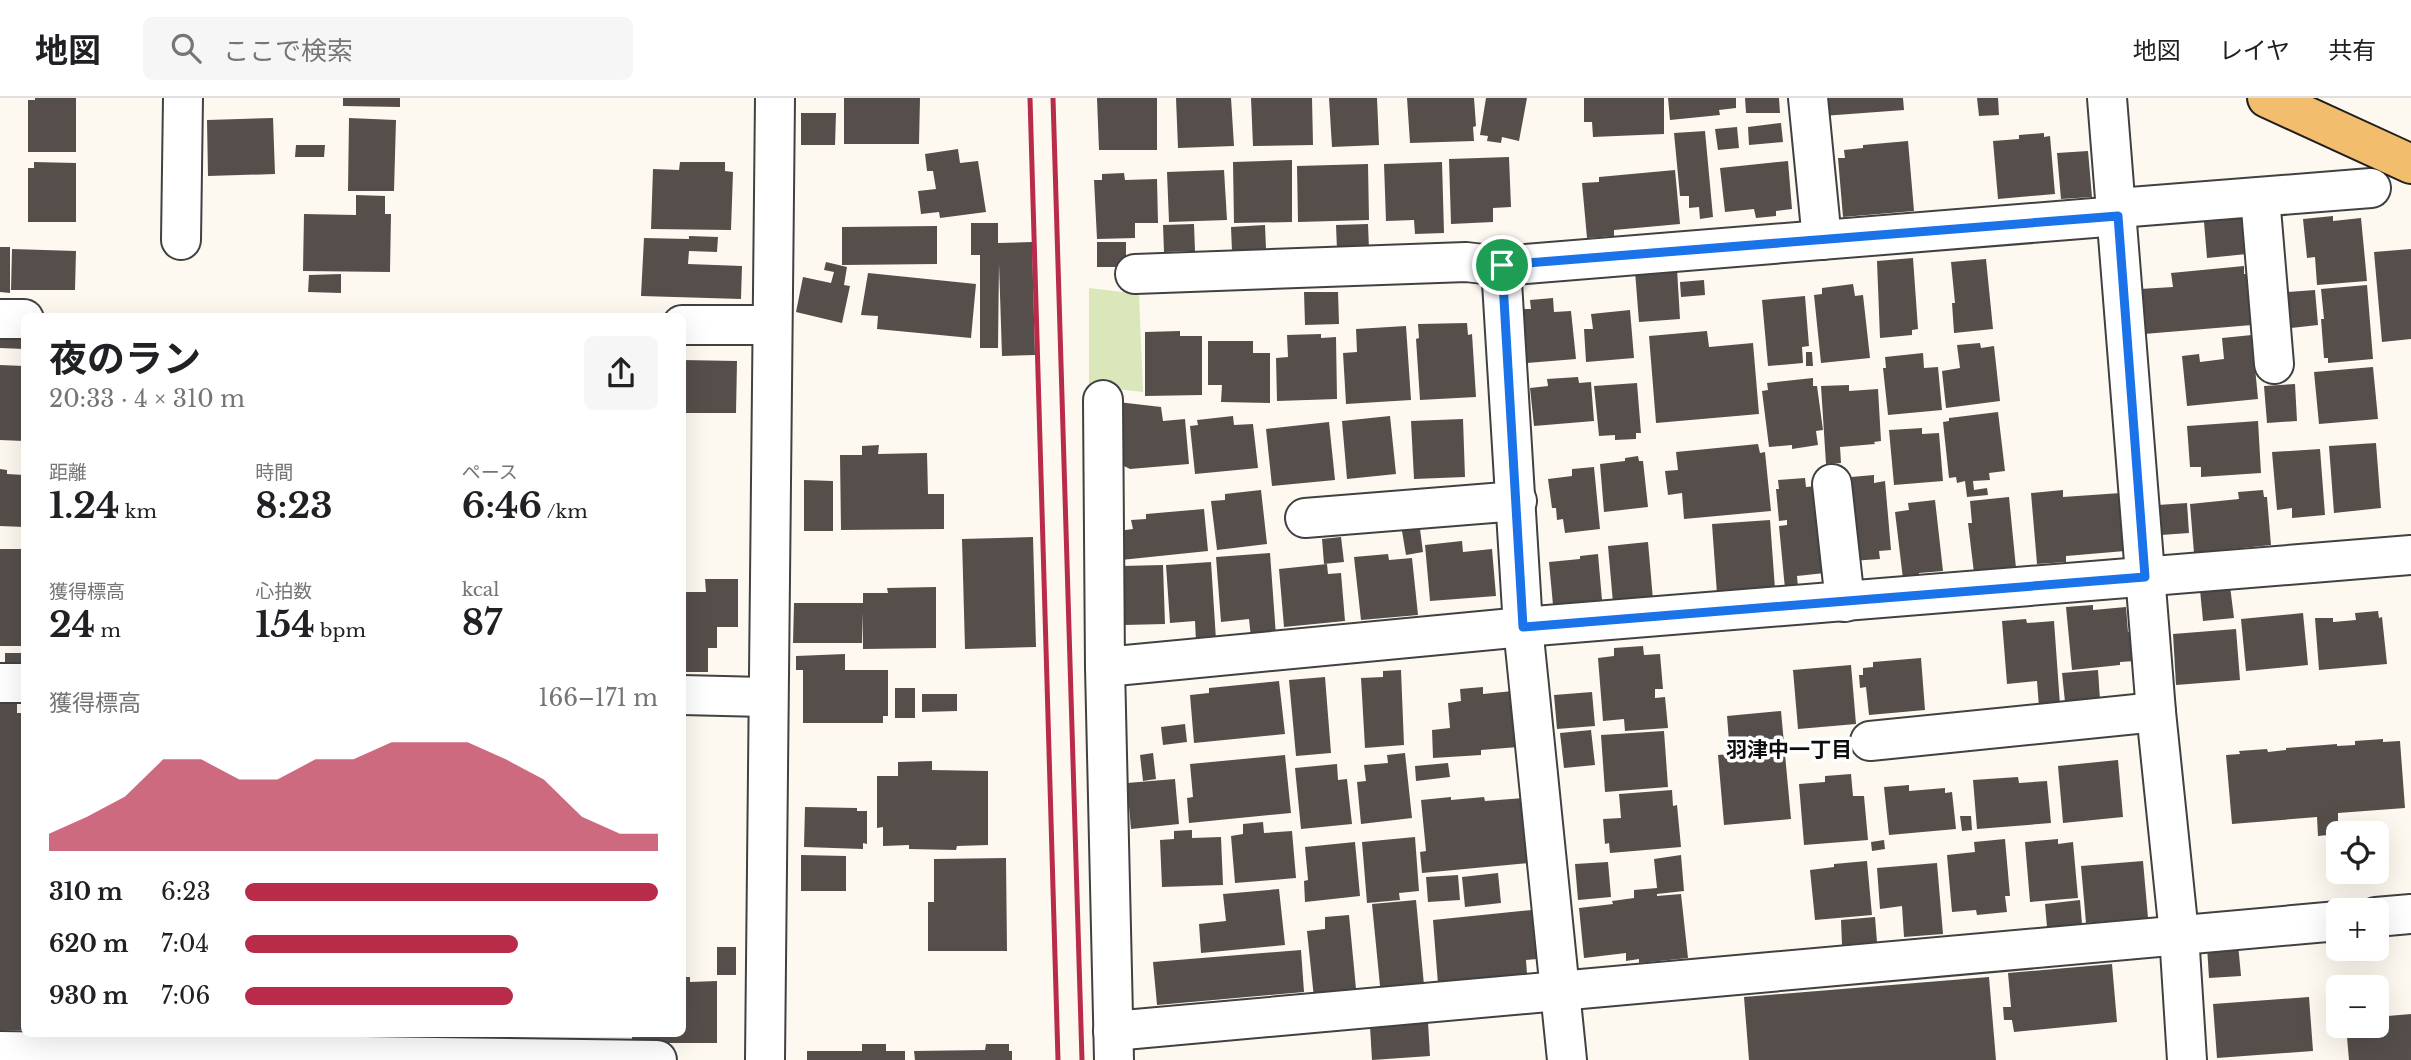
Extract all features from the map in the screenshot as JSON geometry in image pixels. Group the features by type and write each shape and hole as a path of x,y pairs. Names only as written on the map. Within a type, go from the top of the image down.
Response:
{"main road":[{"path":"2267,98 2411,164"}],"street":[{"path":"181,240 183,98"},
{"path":"765,1060 775,98"},
{"path":"1808,98 1822,240"},
{"path":"2107,98 2156,712 2179,934 2187,1060"},
{"path":"1135,274 1466,262 1502,265 1822,240 2371,188"},
{"path":"2260,197 2274,364"},
{"path":"1502,265 1523,627 1567,1060"},
{"path":"0,319 21,319"},
{"path":"686,325 771,325"},
{"path":"1103,400 1105,667 1114,1046 1560,991 2326,921"},
{"path":"1832,484 1845,602"},
{"path":"1305,518 1517,501"},
{"path":"1105,667 1523,627 2411,555"},
{"path":"0,683 21,683"},
{"path":"686,695 768,697"},
{"path":"1870,741 2156,712"},
{"path":"2389,916 2411,914"},
{"path":"0,1051 657,1060"}],"green space":[{"path":"1089,288 1139,294 1143,392 1089,386"}],"building":[{"path":"76,98 76,152 28,152 28,100"},
{"path":"343,98 400,98 400,107 343,106"},
{"path":"844,98 920,98 919,144 844,144"},
{"path":"1097,98 1157,98 1157,150 1099,150"},
{"path":"1176,98 1231,98 1234,146 1178,148"},
{"path":"1251,98 1312,98 1313,145 1253,146"},
{"path":"1329,98 1377,98 1379,145 1332,147"},
{"path":"1407,98 1474,98 1474,141 1410,143"},
{"path":"1486,98 1527,98 1519,141 1502,137 1501,143 1487,141 1488,136 1480,135"},
{"path":"1584,98 1664,98 1664,134 1593,137 1592,122 1584,122"},
{"path":"1668,98 1736,98 1736,108 1719,110 1720,115 1670,120"},
{"path":"1745,98 1779,98 1780,113 1746,113"},
{"path":"1822,98 1903,98 1904,110 1823,116"},
{"path":"1977,98 1998,98 1999,115 1979,116"},
{"path":"801,113 836,113 835,145 801,145"},
{"path":"273,118 275,174 208,176 207,120"},
{"path":"349,118 396,120 394,191 348,191"},
{"path":"1781,123 1783,142 1749,145 1748,127"},
{"path":"1737,127 1739,148 1718,150 1715,129"},
{"path":"1705,131 1713,217 1700,219 1699,207 1689,208 1689,196 1680,196 1674,133"},
{"path":"2044,133 2044,137 2050,136 2055,194 1998,199 1993,141"},
{"path":"1908,141 1914,211 1843,217 1838,158 1845,158 1844,150 1863,148 1863,145"},
{"path":"296,145 325,145 324,157 295,157"},
{"path":"958,149 960,163 978,161 986,212 940,218 939,212 921,214 918,191 936,189 933,171 927,171 925,154"},
{"path":"2088,151 2092,197 2061,199 2057,153"},
{"path":"1509,157 1511,207 1493,208 1493,222 1451,224 1449,159"},
{"path":"1292,160 1292,222 1234,223 1233,162"},
{"path":"1788,161 1792,209 1776,211 1776,216 1756,218 1754,209 1725,212 1720,168"},
{"path":"34,162 76,163 76,222 28,222 28,168 34,168"},
{"path":"680,162 725,162 725,171 733,172 731,230 651,229 653,169 679,170"},
{"path":"1442,162 1444,233 1415,234 1414,220 1386,221 1384,164"},
{"path":"1368,164 1369,220 1298,222 1297,166"},
{"path":"1224,170 1227,220 1169,222 1167,172"},
{"path":"1675,170 1680,224 1614,230 1614,236 1587,238 1582,183 1599,182 1599,177"},
{"path":"1124,173 1125,180 1157,179 1158,223 1135,223 1135,238 1097,239 1094,180 1102,180 1102,174"},
{"path":"356,195 385,196 385,214 391,214 390,272 303,271 304,214 356,215"},
{"path":"2333,216 2333,221 2361,218 2367,281 2317,285 2315,257 2307,258 2303,219"},
{"path":"2245,218 2247,254 2207,258 2204,222"},
{"path":"971,223 998,223 998,243 1032,242 1035,355 1002,356 999,264 998,348 980,348 980,255 971,255"},
{"path":"1194,224 1195,251 1164,252 1163,225"},
{"path":"1368,224 1369,249 1337,250 1336,225"},
{"path":"1265,225 1266,249 1232,251 1231,227"},
{"path":"937,226 937,264 842,265 842,227"},
{"path":"689,236 718,237 717,252 689,251 688,264 742,266 741,299 641,296 644,238 689,239"},
{"path":"1097,242 1126,242 1126,267 1097,267"},
{"path":"0,247 10,247 10,293 0,292"},
{"path":"12,249 76,251 75,290 11,290"},
{"path":"2411,249 2411,339 2382,342 2374,252"},
{"path":"1913,258 1918,329 1912,330 1912,335 1880,338 1877,261"},
{"path":"1986,259 1993,329 1954,333 1952,303 1955,303 1951,262"},
{"path":"826,262 847,267 844,285 850,286 842,323 796,312 803,277 831,283 834,272 824,270"},
{"path":"2244,266 2244,274 2248,274 2252,325 2144,334 2140,289 2173,287 2171,273"},
{"path":"1677,269 1680,319 1639,322 1635,271"},
{"path":"868,273 976,284 971,338 877,329 878,316 861,315"},
{"path":"341,274 341,293 308,292 309,275"},
{"path":"1704,280 1705,295 1681,297 1680,282"},
{"path":"1853,284 1855,296 1863,295 1870,358 1821,363 1814,295 1822,294 1822,288"},
{"path":"2367,285 2373,359 2328,363 2328,358 2324,358 2321,289"},
{"path":"2315,290 2318,325 2291,328 2288,292"},
{"path":"1304,292 1338,292 1339,324 1305,325"},
{"path":"1805,296 1809,346 1802,347 1803,363 1768,366 1762,300"},
{"path":"1553,298 1554,312 1571,311 1576,359 1527,363 1523,309 1531,309 1530,300"},
{"path":"1630,310 1634,358 1586,362 1584,329 1593,329 1591,314"},
{"path":"1467,323 1468,335 1472,334 1476,397 1420,400 1416,339 1419,338 1418,324"},
{"path":"1406,326 1411,400 1346,404 1343,353 1357,352 1356,329"},
{"path":"1180,331 1180,336 1202,336 1202,395 1145,396 1145,332"},
{"path":"1707,331 1709,347 1753,343 1759,414 1656,423 1649,336"},
{"path":"0,333 21,334 21,349 0,348"},
{"path":"1321,334 1321,338 1336,337 1337,399 1277,401 1276,358 1288,357 1287,335"},
{"path":"2252,335 2258,399 2187,406 2182,356 2199,354 2200,362 2224,359 2222,338"},
{"path":"1208,341 1253,341 1253,353 1270,353 1270,403 1221,402 1222,385 1208,385"},
{"path":"1980,343 1981,348 1994,346 2000,401 1946,408 1942,371 1960,368 1957,345"},
{"path":"1806,352 1812,352 1813,366 1806,366"},
{"path":"1923,353 1924,368 1938,367 1942,410 1888,415 1883,368 1886,368 1885,357"},
{"path":"686,360 737,361 736,413 686,413"},
{"path":"0,365 21,366 21,441 0,440"},
{"path":"2373,367 2378,419 2319,424 2314,372"},
{"path":"1578,377 1579,383 1591,382 1594,421 1534,426 1530,388 1548,386 1547,379"},
{"path":"1813,378 1813,386 1817,386 1823,430 1816,431 1818,445 1792,449 1792,445 1769,447 1762,391 1768,390 1767,383"},
{"path":"1637,383 1641,433 1636,433 1636,439 1615,440 1615,435 1599,436 1594,386"},
{"path":"2295,384 2297,421 2267,423 2264,386"},
{"path":"1849,385 1849,391 1878,389 1881,441 1840,447 1841,463 1826,464 1821,386"},
{"path":"1118,402 1161,407 1163,421 1185,419 1189,464 1130,469 1124,466"},
{"path":"1998,412 2005,471 1989,473 1990,480 1973,481 1974,490 1987,488 1988,495 1967,497 1965,481 1957,483 1956,477 1949,478 1943,422 1949,421 1949,418"},
{"path":"1233,416 1234,425 1253,424 1258,468 1195,474 1190,426 1198,425 1197,420"},
{"path":"1390,416 1396,474 1347,479 1342,421"},
{"path":"1463,419 1465,477 1414,479 1411,421"},
{"path":"2258,421 2261,473 2201,477 2201,467 2190,467 2187,426"},
{"path":"1329,422 1335,480 1272,486 1266,429"},
{"path":"1922,428 1922,434 1939,433 1943,481 1894,485 1889,430"},
{"path":"2376,443 2381,508 2334,513 2329,446"},
{"path":"1758,444 1760,453 1765,452 1771,511 1684,519 1682,493 1668,495 1665,471 1678,470 1676,452"},
{"path":"879,445 878,454 927,453 928,494 944,494 944,529 841,530 840,455 862,455 862,446"},
{"path":"2320,449 2325,515 2292,518 2292,508 2277,510 2272,452"},
{"path":"1638,456 1639,461 1643,461 1648,507 1604,512 1600,464 1625,461 1625,458"},
{"path":"1594,467 1600,529 1565,533 1563,519 1557,520 1556,508 1552,508 1548,479 1572,476 1572,469"},
{"path":"0,469 7,470 7,474 21,475 21,527 0,526"},
{"path":"1874,475 1874,483 1885,481 1891,550 1879,551 1880,559 1851,561 1844,484 1852,483 1851,477"},
{"path":"1805,478 1806,487 1816,486 1825,573 1797,576 1798,587 1785,589 1779,526 1787,525 1787,520 1779,521 1776,489 1779,489 1778,480"},
{"path":"804,480 833,481 833,531 804,531"},
{"path":"1261,490 1267,544 1217,550 1211,501 1225,500 1225,494"},
{"path":"2063,490 2063,497 2121,493 2125,551 2066,556 2066,562 2037,564 2031,493"},
{"path":"2263,490 2264,497 2267,497 2271,545 2194,553 2190,504 2239,499 2238,492"},
{"path":"2009,497 2016,568 1974,573 1968,523 1972,523 1970,501"},
{"path":"1935,500 1943,571 1919,573 1919,577 1903,579 1895,512 1909,510 1908,503"},
{"path":"2187,503 2189,533 2161,535 2158,505"},
{"path":"1204,509 1208,551 1121,560 1118,531 1133,529 1131,520 1146,519 1146,514"},
{"path":"1770,520 1775,589 1717,594 1712,524"},
{"path":"1420,529 1423,552 1406,555 1402,531"},
{"path":"1033,537 1036,647 965,649 962,539"},
{"path":"1341,537 1344,562 1324,564 1322,539"},
{"path":"1462,541 1463,552 1492,549 1496,596 1430,601 1425,545"},
{"path":"1648,542 1653,600 1613,603 1608,546"},
{"path":"0,549 21,549 21,646 0,646"},
{"path":"1270,553 1276,636 1251,638 1249,619 1221,622 1216,557"},
{"path":"1388,554 1389,560 1412,558 1418,615 1361,620 1354,557"},
{"path":"1598,554 1602,600 1553,605 1549,562"},
{"path":"1211,562 1216,640 1196,641 1195,621 1170,623 1166,565"},
{"path":"1327,564 1328,574 1341,573 1345,621 1284,627 1279,569"},
{"path":"1163,565 1165,624 1124,625 1122,566"},
{"path":"705,579 738,579 738,627 717,627 717,648 708,648 708,672 686,672 686,592 706,592"},
{"path":"2230,586 2234,618 2203,621 2200,590"},
{"path":"936,587 936,648 863,649 863,612 862,643 793,643 794,603 863,603 863,593 888,593 887,588"},
{"path":"2093,605 2093,610 2126,607 2128,632 2133,632 2135,661 2072,670 2066,607"},
{"path":"2378,611 2379,618 2382,617 2387,664 2319,670 2315,618 2333,618 2333,622 2356,620 2355,613"},
{"path":"2303,613 2308,665 2246,671 2241,619"},
{"path":"2026,619 2027,623 2054,621 2060,705 2039,707 2037,681 2007,684 2002,621"},
{"path":"2236,629 2240,680 2176,685 2173,634"},
{"path":"1643,646 1644,655 1660,654 1663,689 1655,689 1655,698 1665,697 1668,728 1625,731 1624,719 1603,721 1598,658 1614,656 1614,648"},
{"path":"5,653 21,653 21,667 5,667"},
{"path":"845,654 845,670 888,670 888,716 883,716 883,723 803,723 803,670 796,670 796,656"},
{"path":"1921,658 1925,710 1869,715 1866,687 1860,688 1859,675 1863,675 1863,668 1873,667 1873,662"},
{"path":"1851,665 1856,724 1798,729 1793,670"},
{"path":"1401,670 1404,745 1365,748 1361,678 1383,677 1383,671"},
{"path":"2098,670 2100,700 2065,702 2062,673"},
{"path":"1325,677 1331,753 1296,756 1289,680"},
{"path":"1279,681 1285,734 1194,743 1190,695 1209,693 1209,688"},
{"path":"1483,687 1483,694 1513,691 1518,747 1481,750 1481,755 1433,758 1432,730 1450,728 1448,703 1461,701 1460,689"},
{"path":"895,688 915,688 915,718 895,718"},
{"path":"1592,692 1595,726 1557,729 1554,695"},
{"path":"922,694 957,694 957,711 922,712"},
{"path":"0,704 17,704 17,713 21,713 21,1030 0,1030"},
{"path":"1781,711 1791,819 1724,825 1718,755 1730,754 1727,716"},
{"path":"1185,724 1187,742 1163,745 1161,727"},
{"path":"1591,730 1595,765 1564,768 1560,733"},
{"path":"1664,731 1668,787 1605,792 1601,735"},
{"path":"2355,741 2400,741 2405,808 2338,813 2338,821 2326,821 2326,835 2318,836 2317,817 2232,824 2226,755 2240,754 2239,751 2267,749 2268,752 2286,748 2355,745"},
{"path":"1153,753 1156,779 1143,781 1140,755"},
{"path":"1405,753 1412,818 1361,824 1357,782 1366,781 1364,765 1388,763 1387,755"},
{"path":"1285,755 1291,813 1189,823 1187,798 1193,797 1190,764"},
{"path":"2118,760 2123,817 2063,823 2058,766"},
{"path":"932,761 932,770 988,771 988,845 957,846 956,850 909,849 909,845 883,846 883,827 877,828 877,776 898,776 898,762"},
{"path":"1448,763 1450,777 1416,781 1415,766"},
{"path":"1337,764 1338,780 1347,779 1352,824 1301,829 1295,768"},
{"path":"1851,774 1853,796 1864,796 1868,840 1804,845 1799,784 1825,782 1825,776"},
{"path":"2018,777 2019,783 2047,781 2051,823 1977,829 1973,780"},
{"path":"1175,779 1179,824 1131,829 1127,783"},
{"path":"1909,785 1909,791 1945,788 1945,793 1952,792 1956,829 1889,835 1884,787"},
{"path":"1672,790 1673,806 1677,805 1681,847 1610,853 1609,843 1605,844 1603,819 1621,818 1619,794"},
{"path":"1451,797 1451,800 1484,797 1485,801 1524,798 1529,863 1422,873 1420,852 1426,851 1421,800"},
{"path":"805,807 857,808 857,811 867,811 867,844 863,843 863,849 804,847"},
{"path":"1960,816 1971,816 1972,830 1962,831"},
{"path":"1263,822 1264,833 1292,831 1296,878 1235,883 1231,836 1243,834 1243,824"},
{"path":"1192,830 1192,838 1221,837 1223,885 1162,887 1160,840 1174,839 1174,831"},
{"path":"1415,837 1419,891 1399,893 1400,900 1367,903 1362,842"},
{"path":"2005,839 2010,896 2005,896 2007,912 1977,915 1976,910 1952,912 1947,855 1975,852 1974,842"},
{"path":"2058,839 2058,844 2073,842 2078,898 2030,902 2025,842"},
{"path":"1884,840 1885,849 1872,851 1871,842"},
{"path":"1355,842 1360,896 1305,902 1304,881 1308,880 1305,847"},
{"path":"801,855 846,856 846,891 801,891"},
{"path":"1681,855 1684,891 1657,896 1681,894 1688,958 1639,963 1639,959 1626,961 1626,953 1584,958 1579,908 1613,904 1612,901 1634,898 1634,890 1657,888 1654,859"},
{"path":"1006,858 1007,951 928,951 928,902 934,902 934,859"},
{"path":"1867,861 1872,915 1815,920 1810,870 1834,867 1834,864"},
{"path":"2143,861 2148,918 2086,923 2081,866"},
{"path":"1608,862 1611,897 1578,900 1575,864"},
{"path":"1937,863 1943,934 1904,937 1902,906 1880,909 1877,868"},
{"path":"1498,873 1501,903 1465,907 1462,877"},
{"path":"1458,875 1460,900 1428,902 1426,877"},
{"path":"1279,889 1285,945 1201,953 1199,924 1226,921 1223,894"},
{"path":"1416,900 1424,985 1387,989 1380,986 1372,904"},
{"path":"2080,900 2082,924 2047,927 2045,904"},
{"path":"1532,910 1537,959 1526,960 1527,974 1438,984 1433,920"},
{"path":"1349,915 1356,989 1334,991 1334,995 1314,998 1307,931 1325,929 1325,917"},
{"path":"1875,917 1877,942 1842,945 1841,920"},
{"path":"2238,944 2241,976 2209,978 2207,946"},
{"path":"717,947 736,947 736,975 717,975"},
{"path":"1301,950 1304,992 1157,1005 1153,962"},
{"path":"2112,964 2117,1022 2014,1032 2012,1020 2004,1020 2003,1007 2011,1007 2008,973"},
{"path":"686,977 690,977 690,982 717,981 717,1043 632,1043 632,1037 686,1037"},
{"path":"1989,977 1996,1060 1749,1060 1744,997"},
{"path":"2309,997 2313,1051 2217,1058 2213,1004"},
{"path":"2411,1014 2411,1060 2349,1060 2347,1038 2389,1038 2389,1016"},
{"path":"1428,1022 1430,1056 1372,1060 1370,1027"},
{"path":"862,1044 886,1044 886,1051 905,1051 905,1060 807,1060 807,1051 862,1051"},
{"path":"986,1044 1009,1044 1012,1060 915,1060 914,1051 985,1050"}],"railway":[{"path":"1030,98 1058,1060"},
{"path":"1053,98 1082,1060"}],"district":[{"name":"羽津中一丁目","path":"1789,750"}],"route":[{"path":"2118,216 2145,577 1523,627 1502,265 2118,216"}]}
